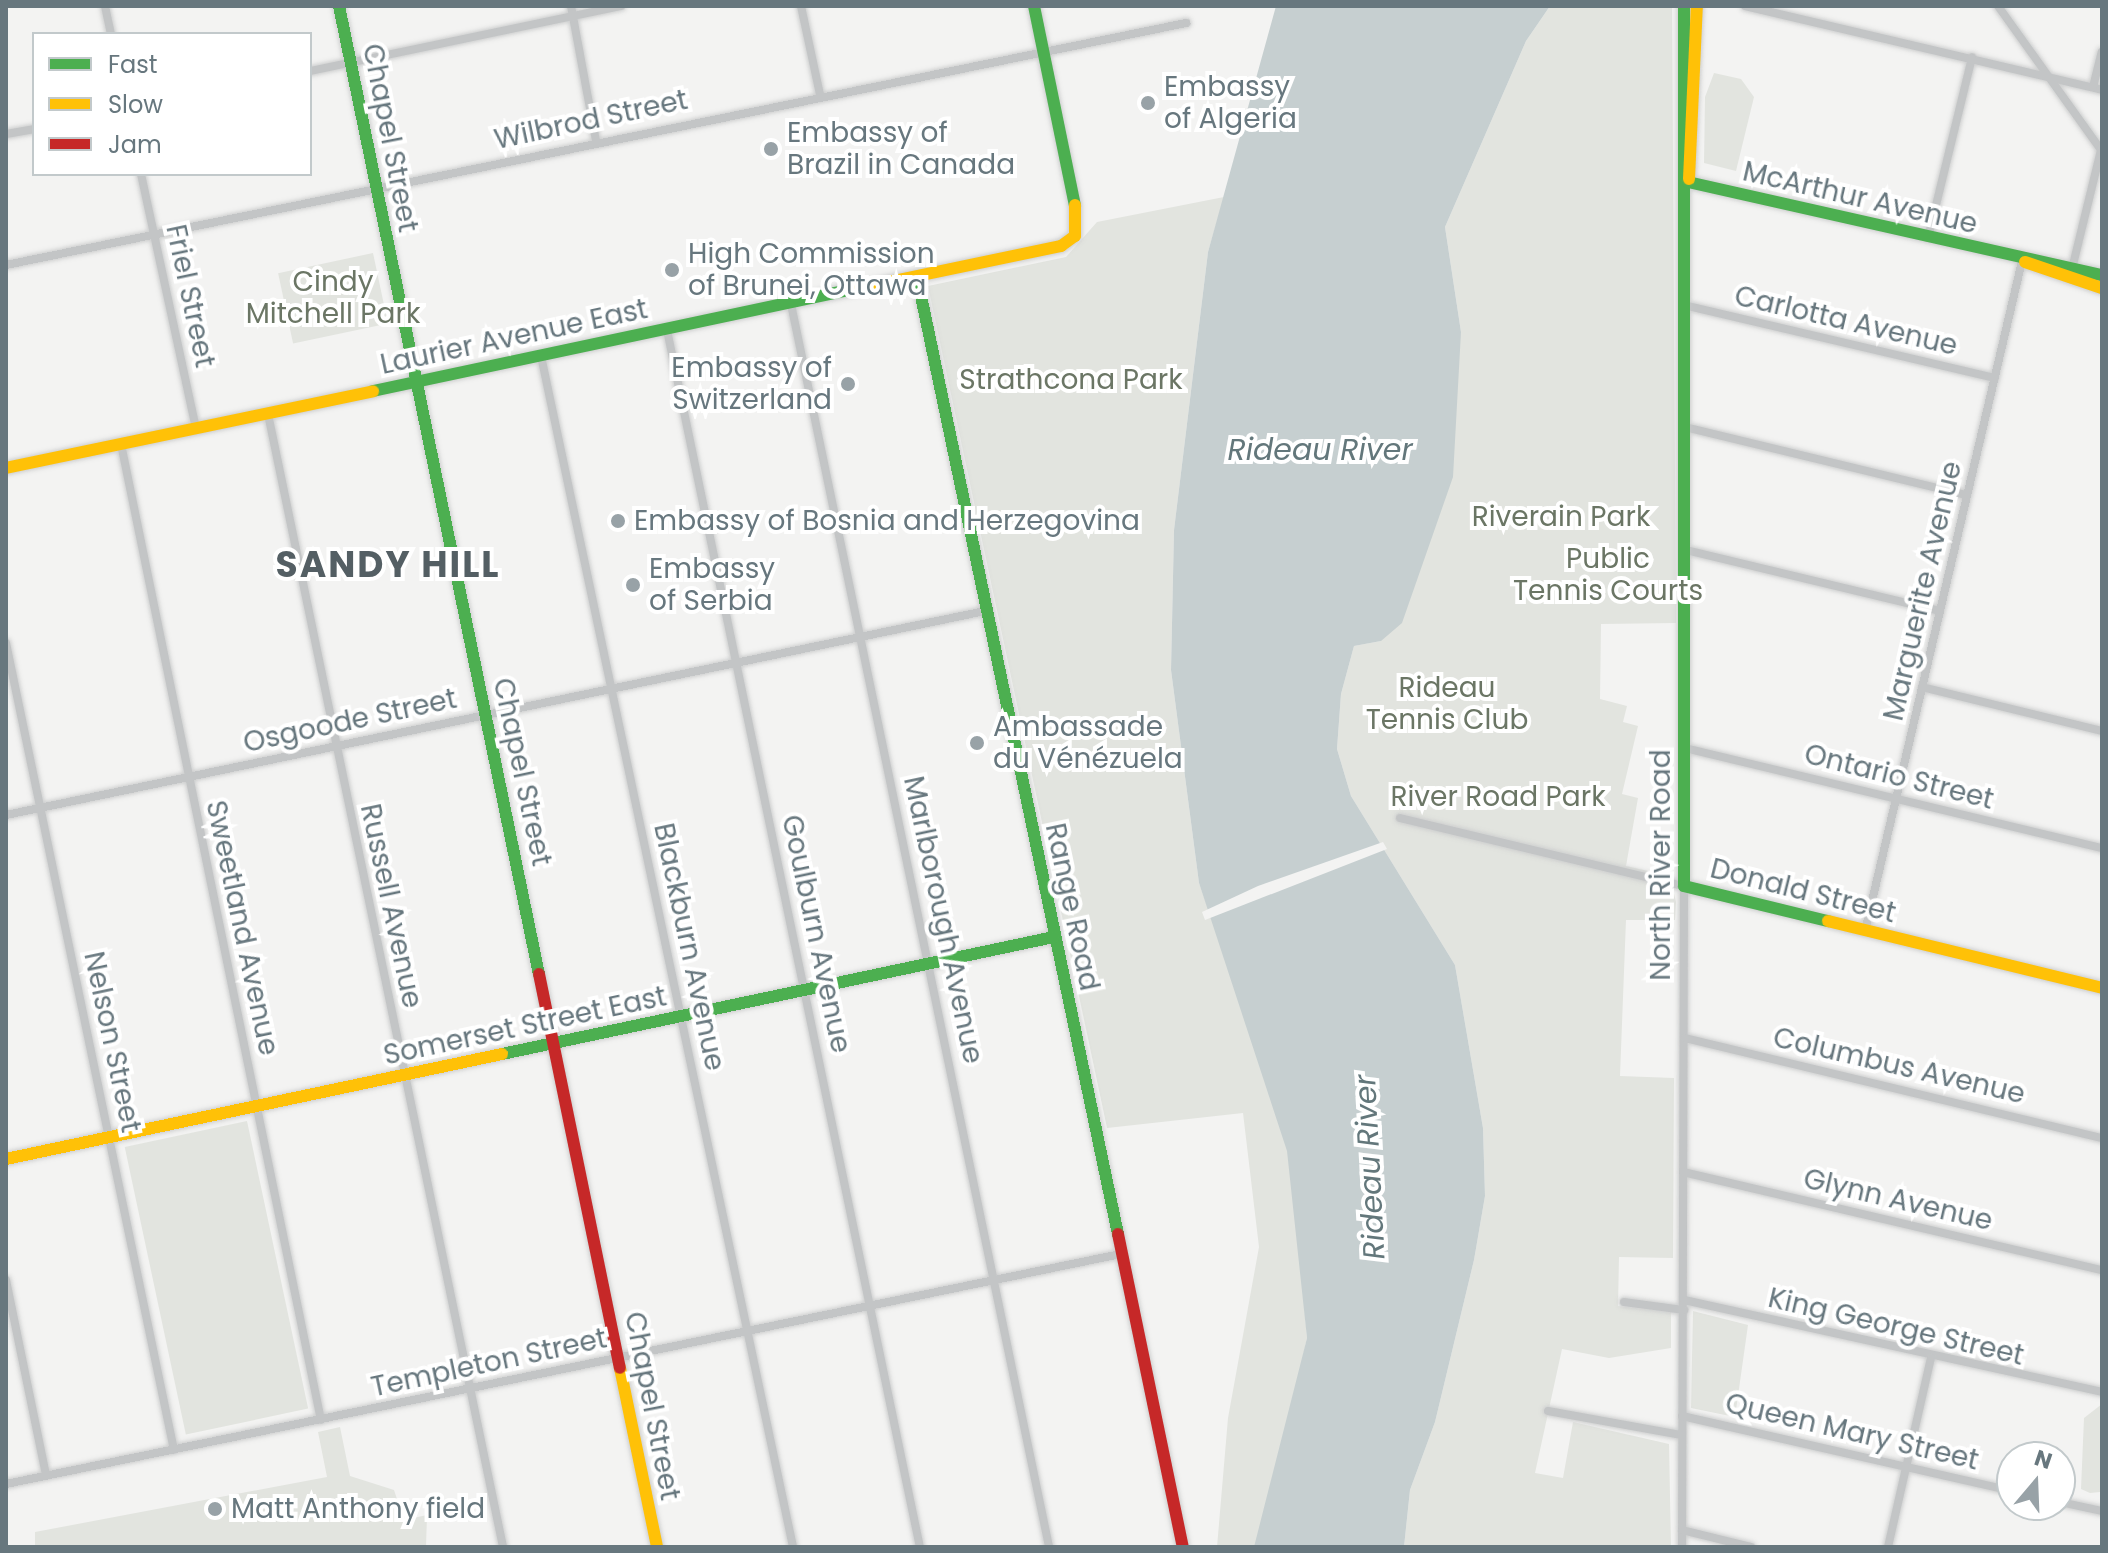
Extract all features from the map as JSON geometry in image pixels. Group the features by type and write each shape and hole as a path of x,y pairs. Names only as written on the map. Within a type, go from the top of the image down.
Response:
{"street":[{"path":"105,6 111,32"},
{"name":"Chapel Street","path":"339,6 657,1547"},
{"path":"312,71 572,11 621,6"},
{"path":"801,6 820,95"},
{"path":"1034,6 1042,49"},
{"name":"North River Road","path":"1682,1547 1685,427 1688,306 1684,6"},
{"name":"North River Road","path":"1688,182 1697,6"},
{"path":"1745,6 2098,88 2102,52"},
{"path":"1998,6 2102,150 2071,274"},
{"path":"572,11 596,141"},
{"name":"Wilbrod Street","path":"6,265 1042,49 1186,23"},
{"name":"Laurier Avenue East","path":"6,468 1061,246 1075,236 1078,219 1042,49"},
{"path":"1928,238 1972,57"},
{"path":"6,134 32,129"},
{"name":"Friel Street","path":"141,176 196,428"},
{"name":"McArthur Avenue","path":"1688,182 2022,261 2071,274 2102,288"},
{"name":"Marguerite Avenue","path":"1865,931 2022,261"},
{"name":"McArthur Avenue","path":"2071,274 2102,275"},
{"name":"Range Road","path":"917,277 1183,1547"},
{"name":"Marlborough Avenue","path":"791,304 931,965 1049,1547"},
{"name":"Carlotta Avenue","path":"1688,306 1995,378"},
{"name":"Goulburn Avenue","path":"667,330 920,1547"},
{"name":"Blackburn Avenue","path":"541,356 793,1547"},
{"name":"Russell Avenue","path":"268,414 503,1547"},
{"path":"1685,427 1967,495"},
{"name":"Sweetland Avenue","path":"121,444 321,1420"},
{"path":"1686,550 1940,611"},
{"name":"Osgoode Street","path":"6,815 985,611"},
{"name":"Nelson Street","path":"6,643 174,1450"},
{"path":"1922,687 2102,731"},
{"name":"Ontario Street","path":"1685,748 2102,848"},
{"name":"Donald Street","path":"1400,818 2102,988"},
{"name":"Somerset Street East","path":"6,1159 554,1046 1054,937"},
{"name":"Columbus Avenue","path":"1685,1038 2102,1138"},
{"name":"Glynn Avenue","path":"1683,1172 2102,1270"},
{"name":"Templeton Street","path":"6,1484 1121,1254"},
{"path":"6,1280 46,1475"},
{"name":"King George Street","path":"1624,1302 1684,1305 2100,1393"},
{"path":"1888,1547 1931,1358"},
{"path":"1548,1411 1682,1435"},
{"name":"Queen Mary Street","path":"1682,1416 1996,1487"},
{"path":"2076,1505 2102,1511"},
{"path":"1682,1530 1751,1547"}],"green space":[{"path":"1550,6 1672,6 1676,623 1601,624 1600,699 1627,706 1623,722 1638,726 1622,794 1638,798 1626,866 1670,876 1676,902 1675,920 1626,920 1620,1076 1674,1078 1673,1258 1619,1257 1618,1306 1671,1312 1671,1348 1609,1358 1562,1349 1535,1473 1563,1478 1573,1422 1669,1444 1671,1547 1404,1547 1410,1490 1435,1422 1474,1260 1485,1196 1483,1128 1455,965 1351,796 1337,749 1341,694 1354,646 1381,641 1461,332 1445,227 1526,41"},
{"path":"1714,73 1741,79 1754,97 1736,171 1704,163 1705,97"},
{"name":"Strathcona Park","path":"1224,197 1208,252 1174,530 1171,670 1199,883 1283,1122 1294,1187 1307,1338 1261,1547 1217,1547 1228,1418 1259,1247 1243,1113 1107,1128 928,286 1066,257 1097,222"},
{"name":"Cindy Mitchell Park","path":"373,253 388,323 293,344 278,273"},
{"path":"247,1121 308,1409 186,1435 125,1147"},
{"path":"1693,1311 1748,1325 1735,1417 1691,1408"},
{"path":"2102,1404 2102,1482 2100,1492 2090,1493 2081,1489 2084,1418"},
{"path":"340,1427 350,1476 394,1490 404,1520 427,1515 426,1547 35,1547 35,1532 327,1477 318,1432"}],"water":[{"name":"Rideau River","path":"1276,6 1550,6 1526,41 1445,227 1461,332 1453,477 1402,623 1381,641 1354,646 1341,694 1337,749 1351,796 1455,965 1483,1128 1485,1196 1474,1260 1435,1422 1410,1490 1404,1547 1254,1547 1307,1338 1287,1151 1199,883 1171,670 1174,530 1208,252"}],"pier":[{"path":"1383,842 1387,849 1205,920 1202,912 1258,886"}],"traffic: fast":[{"path":"339,6 539,974"},
{"path":"1034,6 1075,205"},
{"path":"1684,6 1684,886 1828,921"},
{"path":"1688,182 2102,275"},
{"path":"917,277 1118,1234"},
{"path":"373,391 850,290"},
{"path":"502,1054 1054,937"}],"traffic: slow":[{"path":"1689,179 1697,6"},
{"path":"850,290 1061,246 1075,236 1075,205"},
{"path":"2025,262 2102,288"},
{"path":"6,468 373,391"},
{"path":"1828,921 2102,988"},
{"path":"6,1159 502,1054"},
{"path":"620,1368 657,1547"}],"traffic: jam":[{"path":"539,974 620,1368"},
{"path":"1118,1234 1183,1547"}],"place":[{"name":"Embassy of Algeria","path":"1148,103"},
{"name":"Embassy of Brazil in Canada","path":"771,149"},
{"name":"High Commission of Brunei, Ottawa","path":"672,270"},
{"name":"Embassy of Switzerland","path":"848,384"},
{"name":"Embassy of Bosnia and Herzegovina","path":"618,521"},
{"name":"Embassy of Serbia","path":"633,585"},
{"name":"Ambassade du Vénézuela","path":"977,743"},
{"name":"Matt Anthony field","path":"215,1509"}],"district":[{"name":"SANDY HILL","path":"388,565"}],"park label":[{"name":"Riverain Park","path":"1561,517"},
{"name":"Public Tennis Courts","path":"1608,575"},
{"name":"Rideau Tennis Club","path":"1447,704"},
{"name":"River Road Park","path":"1498,797"}]}
